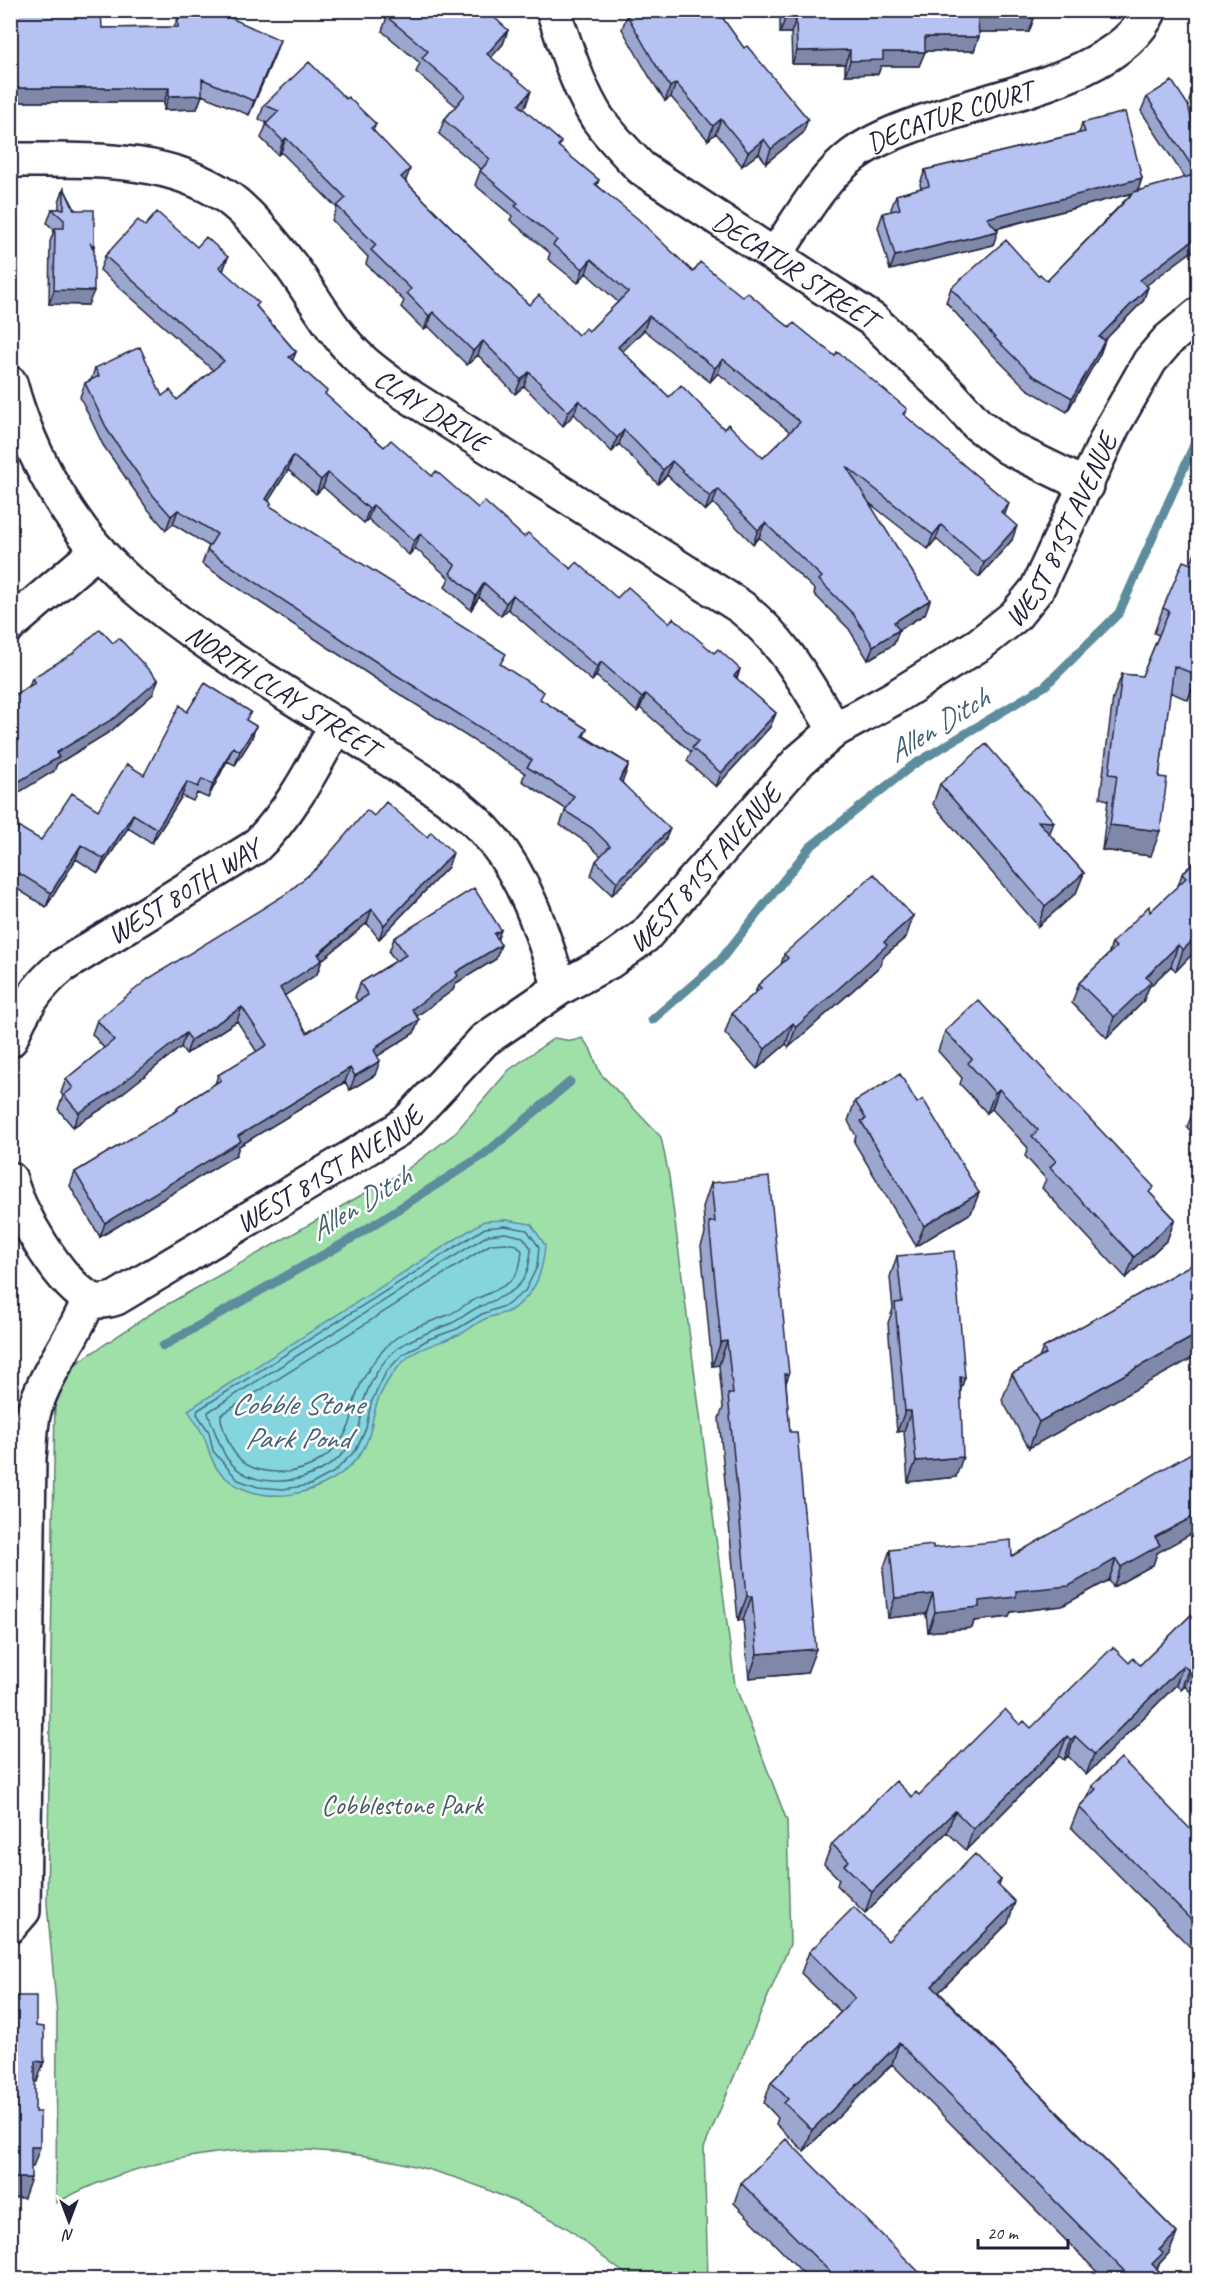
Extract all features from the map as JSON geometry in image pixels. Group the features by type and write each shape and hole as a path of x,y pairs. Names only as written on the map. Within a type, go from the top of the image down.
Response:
{"street":[{"name":"DECATUR STREET","path":"553,10 587,99 613,139 641,168 776,255 888,332 977,424 1001,442 1027,458 1087,486"},
{"name":"DECATUR COURT","path":"776,255 820,190 854,155 919,122 1087,67 1131,36 1150,10"},
{"name":"CLAY DRIVE","path":"10,160 90,161 154,167 208,186 228,198 250,218 291,266 356,356 406,394 741,607 767,628 788,654 835,730"},
{"name":"WEST 81ST AVENUE","path":"89,1299 104,1302 116,1298 397,1130 484,1040 560,988 609,962 645,936 799,761 835,730 892,699 980,644 1016,616 1037,589 1113,426 1150,361 1168,340 1198,315"},
{"name":"NORTH CLAY STREET","path":"10,384 37,455 63,502 98,550 130,583 198,635 430,786 472,819 492,839 506,858 536,912 560,988"},
{"path":"10,625 98,550"},
{"name":"WEST 80TH WAY","path":"10,1040 19,1016 37,990 62,966 255,847 272,830 297,797 337,724"},
{"path":"10,1179 22,1211 43,1249 76,1288 89,1299 80,1322 48,1375 34,1413 29,1457 19,1621 23,1911 11,1926"}],"green space":[{"name":"Cobblestone Park","path":"554,1038 572,1041 582,1038 590,1048 600,1073 661,1137 669,1176 735,1685 787,1821 790,1944 704,2148 708,2279 660,2281 635,2279 613,2265 570,2230 509,2199 456,2178 399,2162 341,2153 281,2149 222,2152 164,2162 108,2179 56,2203 57,2015 47,1904 55,1400 68,1369 152,1313 406,1170 454,1134 509,1070"}],"water":[{"name":"Cobble Stone Park Pond","path":"506,1220 531,1224 545,1245 540,1273 532,1290 520,1304 511,1310 485,1319 462,1333 423,1348 405,1360 384,1388 376,1406 367,1442 348,1468 312,1489 292,1494 271,1495 251,1492 233,1483 218,1470 202,1433 188,1410 484,1221"}],"building":[{"path":"10,10 101,10 102,28 178,27 178,18 202,18 202,10 213,10 280,40 254,101 202,79 202,95 169,96 169,88 10,88"},
{"path":"392,10 486,10 508,30 487,54 531,91 519,105 561,142 558,146 599,180 595,184 637,218 693,272 700,262 743,297 747,292 790,328 794,323 835,356 837,352 863,372 907,409 903,414 1009,503 1001,512 1017,526 984,563 941,525 933,535 846,466 930,600 894,622 899,630 873,646 854,615 819,580 822,577 765,523 758,530 718,489 710,497 672,461 663,470 624,430 617,438 579,400 568,412 529,372 521,380 483,341 473,351 433,312 429,316 407,293 411,289 371,250 376,245 337,206 346,198 286,138 283,141 266,124 279,111 264,105 309,62 346,99 348,97 376,124 371,128 410,169 401,177 529,305 539,295 578,335 586,328 589,331 628,292 591,259 583,269 553,245 557,240 515,206 518,203 480,171 490,159 444,120 465,95 422,58 428,51 387,17","holes":["649,316 715,368 723,359 800,422 763,458 728,424 724,429 681,385 669,397 618,347"]},
{"path":"634,10 717,10 744,48 747,46 808,119 771,149 764,139 748,152 721,119 713,126 676,83 670,87 627,15"},
{"path":"785,10 1034,10 1034,18 978,18 979,37 925,37 925,52 883,52 883,60 850,61 850,50 797,51 796,19 785,19"},
{"path":"1172,81 1188,105 1198,145 1198,237 1140,280 1148,287 1099,337 1105,340 1072,398 1032,375 996,339 951,288 1006,240 1038,276 1040,274 1047,281 1134,192 1197,174 1147,97"},
{"path":"1125,112 1142,178 987,218 998,231 895,256 883,213 900,209 896,195 929,186 925,170 1085,132 1082,123"},
{"path":"64,188 74,210 94,210 94,246 90,243 94,250 94,291 54,290 55,228 64,228 64,220 52,209 64,209"},
{"path":"157,212 197,247 206,237 228,257 219,267 259,303 256,306 296,352 289,357 327,391 325,394 384,447 391,440 432,476 436,471 478,508 484,501 524,537 528,533 571,569 577,562 617,598 628,587 669,623 673,618 714,653 718,649 740,669 734,676 776,713 721,773 692,748 698,741 646,694 642,698 601,662 597,667 513,595 506,603 484,583 476,596 450,573 455,565 420,534 414,541 373,505 369,509 328,473 321,480 293,456 266,499 271,503 270,506 506,654 500,664 544,692 540,699 587,729 582,736 629,764 619,780 670,829 617,882 596,861 610,846 592,828 565,811 574,796 527,767 532,760 393,673 207,550 217,534 178,510 171,516 151,493 108,431 85,383 99,376 95,368 140,347 162,396 170,390 177,400 224,361 105,256 138,220 145,226"},
{"path":"1198,546 1198,671 1197,675 1174,666 1159,777 1167,778 1160,831 1110,825 1117,775 1109,774 1122,674 1142,676 1169,611 1163,608 1183,561 1191,564"},
{"path":"100,629 113,643 119,638 158,680 116,717 56,753 59,757 10,787 10,697 35,683 32,678 72,654"},
{"path":"205,683 251,712 246,720 256,726 240,751 233,747 213,784 202,779 198,787 187,782 157,829 133,814 104,859 81,845 51,893 19,873 10,894 10,841 19,827 41,840 72,793 98,810 127,764 144,775 180,705 187,712"},
{"path":"986,744 1054,822 1038,821 1084,873 1045,906 940,784"},
{"path":"386,802 427,837 431,832 453,853 384,925 372,909 318,954 322,960 280,988 307,1033 368,995 360,983 406,955 394,938 474,888 501,930 494,934 501,945 456,972 458,976 412,1009 419,1020 378,1045 380,1046 374,1050 380,1061 355,1076 350,1068 238,1136 241,1141 105,1223 75,1172 178,1110 177,1108 221,1080 218,1075 267,1045 242,1007 191,1040 186,1033 110,1093 79,1113 64,1095 73,1088 66,1079 114,1040 97,1020 148,979 286,894 317,868 367,810 374,816"},
{"path":"1198,858 1198,935 1183,950 1178,945 1146,977 1151,982 1114,1017 1079,983 1116,947 1112,943 1149,906 1150,912 1186,878 1182,874"},
{"path":"874,874 913,916 884,942 887,945 796,1027 793,1023 765,1049 732,1013 761,988 758,985 788,958 784,954"},
{"path":"978,1000 1154,1187 1149,1192 1175,1219 1134,1257 1050,1167 1056,1161 1032,1136 1038,1130 999,1089 995,1093 968,1063 972,1059 945,1031"},
{"path":"900,1074 917,1103 923,1099 979,1193 924,1226 861,1121 866,1119 855,1101"},
{"path":"769,1177 789,1374 785,1374 790,1432 797,1432 816,1649 757,1654 752,1596 747,1596 728,1394 733,1394 727,1341 721,1342 709,1222 715,1222 711,1183"},
{"path":"954,1251 965,1377 960,1377 963,1457 916,1461 911,1411 905,1411 895,1303 902,1302 897,1256"},
{"path":"1198,1261 1198,1334 1039,1422 1012,1374 1046,1354 1043,1348"},
{"path":"1198,1449 1198,1514 1155,1537 1160,1545 1121,1567 1116,1559 1069,1586 1016,1591 1016,1597 979,1601 979,1607 935,1612 933,1594 895,1598 890,1550 1011,1540 1012,1556"},
{"path":"1198,1608 1198,1672 1192,1666 1188,1670 1183,1665 1094,1754 1075,1736 1071,1740 1067,1736 973,1829 955,1811 872,1892 844,1865 849,1861 832,1844 896,1781 912,1797 916,1792 919,1795 1005,1709 1020,1725 1024,1721 1031,1728 1113,1647 1129,1663 1133,1658 1140,1665"},
{"path":"1121,1758 1198,1837 1198,1927 1079,1807 1096,1789 1092,1786"},
{"path":"975,1854 1001,1880 997,1884 1015,1902 932,1986 1177,2233 1159,2250 1163,2253 1152,2264 1168,2280 1133,2280 899,2043 812,2130 784,2103 788,2099 771,2082 855,1998 809,1952 854,1907 888,1941"},
{"path":"10,1996 36,1996 36,2026 44,2027 44,2062 35,2061 35,2112 40,2112 40,2147 31,2147 31,2178 10,2178"},
{"path":"786,2139 927,2280 838,2280 741,2183"}],"waterway":[{"name":"Allen Ditch","path":"652,1020 719,962 810,847 913,765 1045,686 1119,613 1198,436"},
{"name":"Allen Ditch","path":"163,1346 346,1242 485,1154 570,1082"}]}
